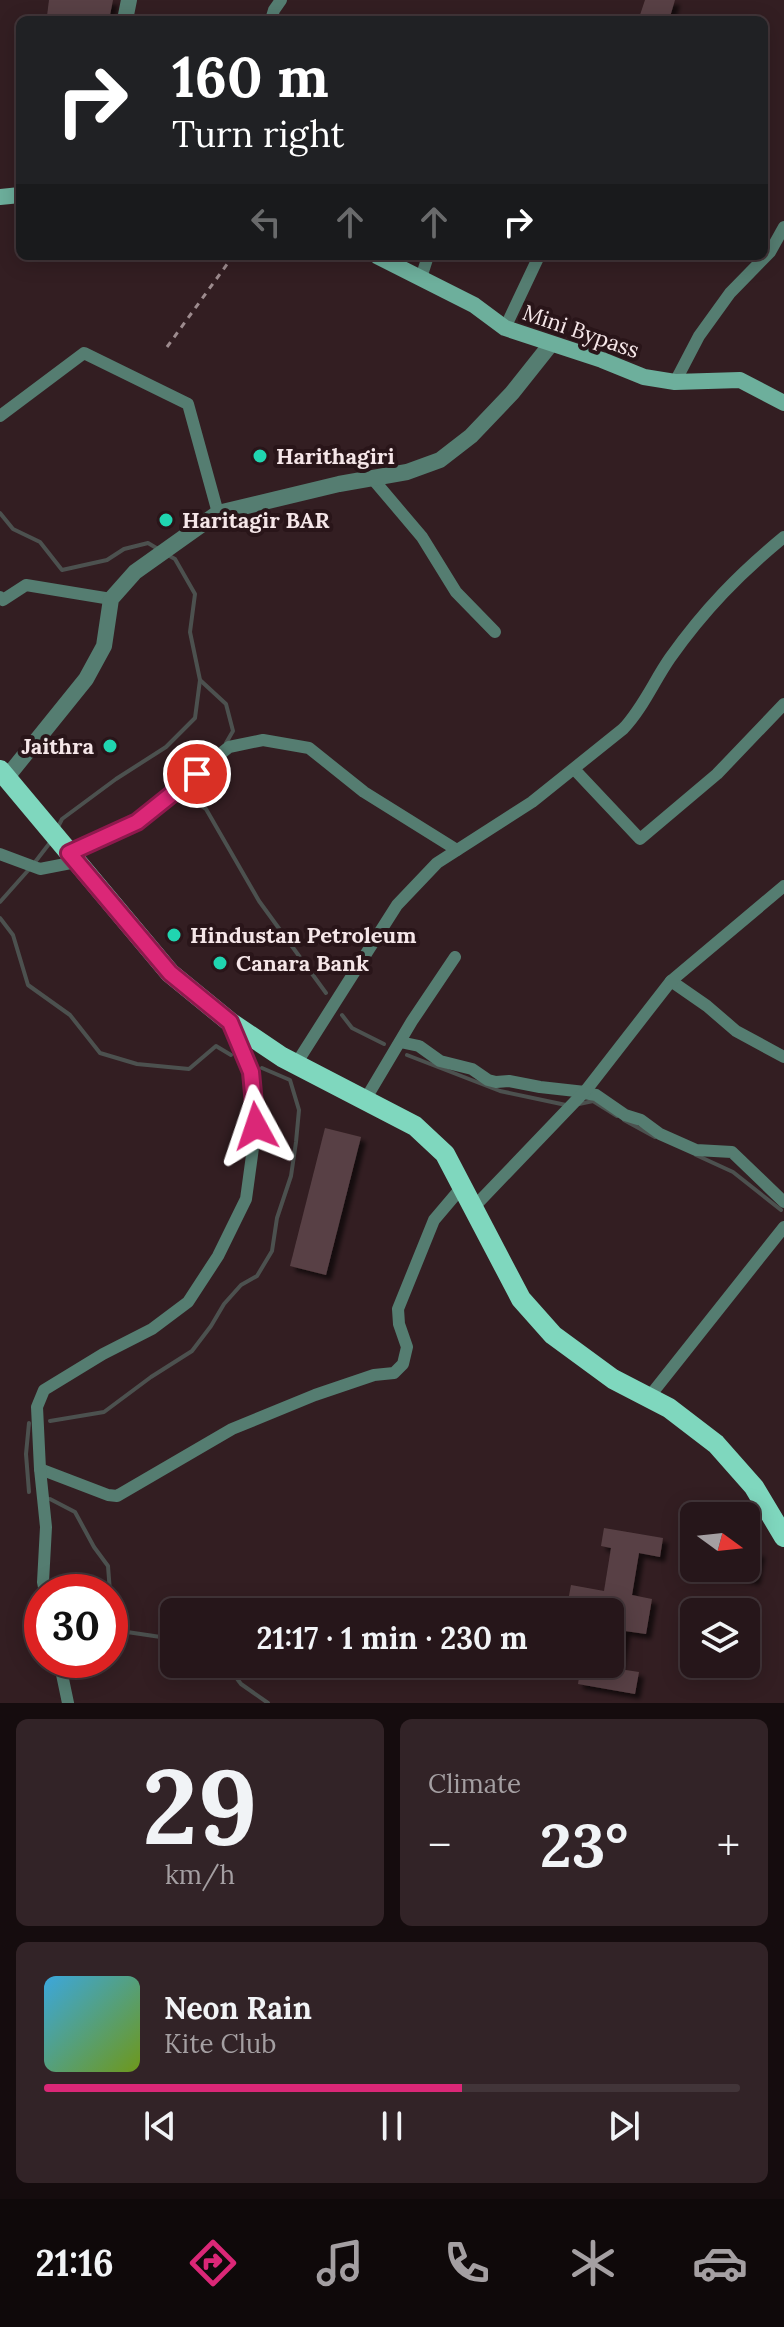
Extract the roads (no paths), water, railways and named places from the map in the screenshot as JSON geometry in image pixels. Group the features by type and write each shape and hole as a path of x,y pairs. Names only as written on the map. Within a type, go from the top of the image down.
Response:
{"main road":[{"name":"Mini Bypass","path":"385,260 474,305 505,328 644,377 675,382 740,380 784,403"},
{"path":"4,773 170,973 230,1022 296,1064 415,1126 445,1154 521,1299 553,1335 613,1379 669,1408 716,1444 754,1487 784,1537"}],"street":[{"path":"768,254 784,227"},
{"path":"421,278 427,260"},
{"path":"505,328 537,260"},
{"path":"675,382 699,336 730,293 762,260"},
{"path":"4,773 86,679 104,646 111,599 135,572 218,513 339,484 407,472 440,460 471,436 502,404 551,344"},
{"path":"0,416 84,353 188,404 218,513"},
{"path":"372,478 422,537 456,592 495,632"},
{"path":"296,1064 397,905 437,863 532,802 634,717 669,659 710,607 740,574 784,537"},
{"path":"0,597 3,600 26,585 111,599"},
{"path":"574,769 640,839 717,774 784,704"},
{"path":"0,854 40,869 63,846 137,822 229,747 263,740 309,748 364,792 457,850"},
{"path":"473,1208 584,1092 671,981 784,886"},
{"path":"365,1100 455,957"},
{"path":"671,981 736,1031 784,1057"},
{"path":"43,1574 46,1527 37,1407 44,1390 152,1329 188,1302 218,1256 246,1199 256,1126 251,1072 230,1022"},
{"path":"400,1042 419,1046 440,1061 472,1069 488,1080 596,1095 625,1115 641,1120 660,1134 696,1150 732,1152 784,1202"},
{"path":"40,1469 117,1496 232,1429 315,1395 374,1375 394,1373 403,1364 407,1347 399,1324 398,1309 434,1220 462,1187"},
{"path":"649,1397 784,1227"},
{"path":"63,1678 68,1703"}],"waterway":[{"path":"0,513 13,529 40,542 62,570 107,560 124,549 148,543 158,549"},
{"path":"57,829 62,819 166,747 195,718 200,680 190,632 195,594 175,559 166,554"},
{"path":"200,680 226,704 233,731 226,743"},
{"path":"188,788 193,800 206,809 259,901 326,993"},
{"path":"0,902 52,840"},
{"path":"0,918 13,935 28,985 70,1015 100,1053 137,1064 189,1069 216,1046 231,1055"},
{"path":"342,1015 352,1028 384,1044"},
{"path":"407,1055 500,1091 566,1105"},
{"path":"50,1421 104,1412 192,1351 224,1304 241,1285 257,1276 272,1251 277,1218 291,1176 299,1110 290,1080 262,1068"},
{"path":"579,1104 593,1101 617,1116"},
{"path":"624,1120 655,1137"},
{"path":"696,1155 733,1172 781,1210"},
{"path":"29,1423 26,1454 29,1492"},
{"path":"50,1499 75,1512 108,1566 109,1574"},
{"path":"128,1632 160,1637"},
{"path":"236,1678 268,1703"}],"place":[{"name":"Harithagiri","path":"260,456"},
{"name":"Haritagir BAR","path":"166,520"},
{"name":"Jaithra","path":"110,746"},
{"name":"Hindustan Petroleum","path":"174,935"},
{"name":"Canara Bank","path":"220,963"}]}
